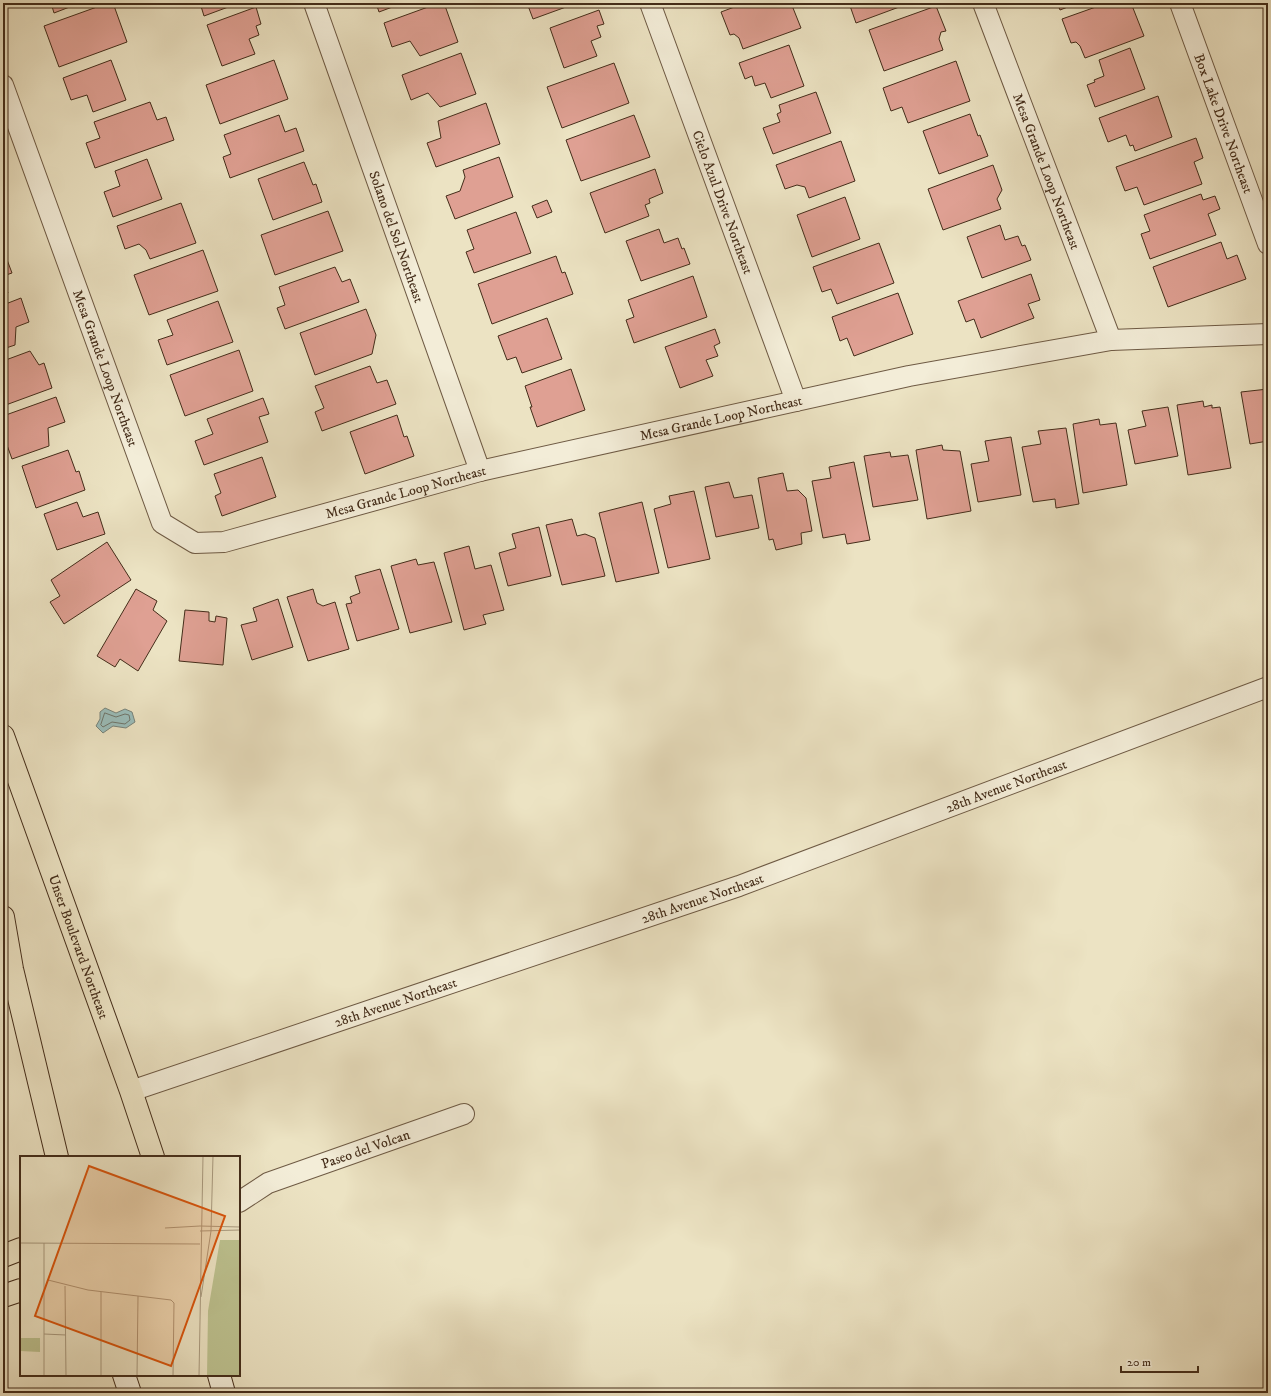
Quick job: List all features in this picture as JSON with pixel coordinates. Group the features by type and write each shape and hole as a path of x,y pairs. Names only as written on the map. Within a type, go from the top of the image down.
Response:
{"main road":[{"name":"Unser Boulevard Northeast","path":"3,736 131,1091 153,1156"},
{"path":"3,917 12,969 57,1156"},
{"path":"3,1256 20,1249"},
{"path":"3,1296 20,1290"},
{"path":"124,1376 130,1393"},
{"path":"219,1376 224,1393"}],"street":[{"name":"Solano del Sol Northeast","path":"314,3 480,471"},
{"name":"Cielo Azul Drive Northeast","path":"650,3 796,401"},
{"name":"Mesa Grande Loop Northeast","path":"984,3 1111,340"},
{"name":"Box Lake Drive Northeast","path":"1180,3 1268,244"},
{"name":"Mesa Grande Loop Northeast","path":"3,85 162,523 195,543 224,542 480,471 909,376 1111,340 1268,334"},
{"name":"28th Avenue Northeast","path":"131,1091 739,886 1268,687"},
{"name":"Paseo del Volcan","path":"240,1201 268,1184 464,1114"},
{"name":"Paseo del Volcan","path":"240,1184 268,1184"}],"water":[{"path":"105,708 116,713 125,709 132,712 135,722 126,728 113,726 103,733 96,726 100,719 100,712"}],"building":[{"path":"51,3 80,3 54,13"},
{"path":"108,3 113,3 127,42 59,67 44,26"},
{"path":"200,3 239,3 204,16"},
{"path":"376,3 403,3 379,12"},
{"path":"439,3 444,3 458,42 420,56 410,41 392,47 384,23"},
{"path":"527,3 577,3 533,19"},
{"path":"745,3 791,3 801,28 743,49 739,38 734,34 730,35 721,12"},
{"path":"849,3 910,3 856,23"},
{"path":"1057,3 1078,3 1060,10"},
{"path":"1107,3 1131,3 1144,36 1085,58 1080,46 1076,42 1071,43 1062,19"},
{"path":"936,6 946,31 941,32 939,39 943,50 884,71 869,30"},
{"path":"256,7 261,24 256,26 259,35 249,39 255,54 222,66 207,25"},
{"path":"599,10 604,24 597,26 601,37 591,41 597,56 564,68 550,28"},
{"path":"789,45 804,86 771,98 765,83 755,86 752,76 745,79 739,63"},
{"path":"1130,48 1145,89 1095,107 1087,85 1104,76 1099,60"},
{"path":"461,53 476,94 440,107 428,93 411,100 402,75"},
{"path":"111,60 126,100 93,112 87,95 71,100 63,78"},
{"path":"274,60 288,99 220,124 206,85"},
{"path":"956,61 970,101 908,123 902,107 891,111 883,88"},
{"path":"614,63 629,103 562,128 547,87"},
{"path":"816,92 831,133 773,154 763,128 780,122 777,114 781,112 779,105"},
{"path":"1158,96 1172,137 1135,151 1133,145 1130,146 1126,135 1108,142 1099,118"},
{"path":"150,102 157,120 166,117 174,140 95,168 86,143 100,138 94,122"},
{"path":"486,103 500,144 436,167 427,143 441,138 438,121"},
{"path":"970,114 978,136 980,135 988,156 939,174 923,131"},
{"path":"279,115 285,132 296,128 304,151 230,178 223,157 231,154 224,135"},
{"path":"634,115 650,157 581,181 566,140"},
{"path":"1196,138 1203,158 1194,162 1202,184 1144,205 1137,187 1125,191 1116,167"},
{"path":"841,141 855,181 809,198 805,187 797,185 785,189 776,165"},
{"path":"499,157 513,197 455,219 446,196 460,191 465,177 463,170"},
{"path":"147,159 162,199 113,217 104,192 120,186 115,171"},
{"path":"304,162 313,185 316,184 322,202 273,220 258,179"},
{"path":"993,165 1002,190 997,199 1001,209 943,230 928,189"},
{"path":"655,169 663,193 649,199 650,203 645,205 649,216 605,233 590,193"},
{"path":"1201,194 1203,200 1215,196 1220,209 1208,214 1216,235 1150,259 1141,234 1150,231 1144,215"},
{"path":"845,197 860,239 812,257 797,215"},
{"path":"547,200 552,212 537,218 532,206"},
{"path":"181,203 196,243 150,259 146,250 139,244 125,249 117,226"},
{"path":"328,211 343,251 275,275 261,235"},
{"path":"516,212 531,253 474,273 466,252 474,249 467,230"},
{"path":"1000,225 1005,240 1018,236 1022,246 1025,245 1031,260 982,278 967,237"},
{"path":"659,229 664,243 678,238 682,249 684,248 690,264 641,281 626,241"},
{"path":"1221,242 1227,259 1237,255 1246,279 1168,307 1153,267"},
{"path":"879,243 894,283 837,304 831,289 822,292 813,267"},
{"path":"3,249 12,273 3,276"},
{"path":"203,250 218,291 149,315 134,275"},
{"path":"556,256 562,273 565,272 573,294 492,324 478,284"},
{"path":"335,267 342,282 350,279 359,302 285,329 277,308 285,305 279,287"},
{"path":"1031,274 1040,300 1028,304 1034,318 981,338 974,319 966,322 958,301"},
{"path":"693,276 707,317 634,343 626,320 634,317 628,300"},
{"path":"3,279 8,293 3,295"},
{"path":"898,293 913,334 854,356 847,338 840,341 832,317"},
{"path":"21,298 29,322 16,327 15,345 3,349 3,305"},
{"path":"218,301 233,342 167,365 158,340 173,335 167,320"},
{"path":"366,309 376,335 372,354 315,375 300,333"},
{"path":"547,318 562,359 522,373 516,357 507,360 498,336"},
{"path":"715,329 720,343 714,346 718,356 706,360 713,376 680,388 665,347"},
{"path":"239,350 253,391 185,416 170,375"},
{"path":"30,351 39,365 44,363 52,388 3,406 3,361"},
{"path":"370,366 377,383 387,380 396,404 322,431 315,412 324,408 315,386"},
{"path":"571,369 585,410 537,427 525,386"},
{"path":"1268,389 1268,441 1250,444 1241,392"},
{"path":"56,397 65,422 48,428 49,446 12,459 3,434 3,416"},
{"path":"263,398 269,414 259,417 268,442 204,465 195,441 213,434 207,419"},
{"path":"1203,401 1204,407 1212,405 1212,408 1220,407 1231,468 1188,475 1177,405"},
{"path":"1168,407 1178,456 1135,464 1128,430 1146,426 1142,411"},
{"path":"397,415 404,437 407,436 414,456 365,474 350,432"},
{"path":"1099,419 1100,425 1116,423 1127,485 1083,493 1073,424"},
{"path":"1066,428 1079,504 1056,508 1055,499 1033,502 1022,447 1041,444 1038,431"},
{"path":"1011,437 1021,495 978,502 971,464 989,461 985,441"},
{"path":"942,445 943,450 960,451 971,511 927,519 916,450"},
{"path":"68,450 76,472 79,471 85,490 36,508 22,466"},
{"path":"890,452 891,457 908,455 918,500 873,507 864,456"},
{"path":"262,457 276,497 222,516 215,496 221,493 214,474"},
{"path":"854,462 870,540 847,544 845,534 823,538 812,481 831,478 829,467"},
{"path":"783,473 787,491 798,490 806,498 812,531 801,533 802,544 776,550 773,539 769,540 758,478"},
{"path":"729,482 734,498 752,495 759,528 716,537 705,487"},
{"path":"694,491 710,559 668,568 654,509 671,504 669,496"},
{"path":"77,502 83,517 98,512 105,534 57,550 44,514"},
{"path":"642,502 659,573 616,582 599,513"},
{"path":"572,519 577,536 585,534 595,538 605,576 562,585 546,525"},
{"path":"539,527 551,576 508,586 499,553 516,548 512,534"},
{"path":"107,542 131,580 64,624 50,602 60,596 51,580"},
{"path":"469,546 475,569 491,565 504,610 483,615 486,624 464,630 444,553"},
{"path":"416,559 418,565 434,562 452,622 410,633 391,566"},
{"path":"380,569 399,629 357,641 346,604 352,603 350,597 360,593 355,576"},
{"path":"136,589 157,601 153,610 167,621 138,671 120,659 115,667 97,656"},
{"path":"313,589 317,603 323,606 335,602 349,649 308,661 287,597"},
{"path":"278,599 293,647 252,660 241,625 257,621 253,608"},
{"path":"185,610 209,612 209,621 215,622 216,616 227,618 223,665 179,661"}]}
